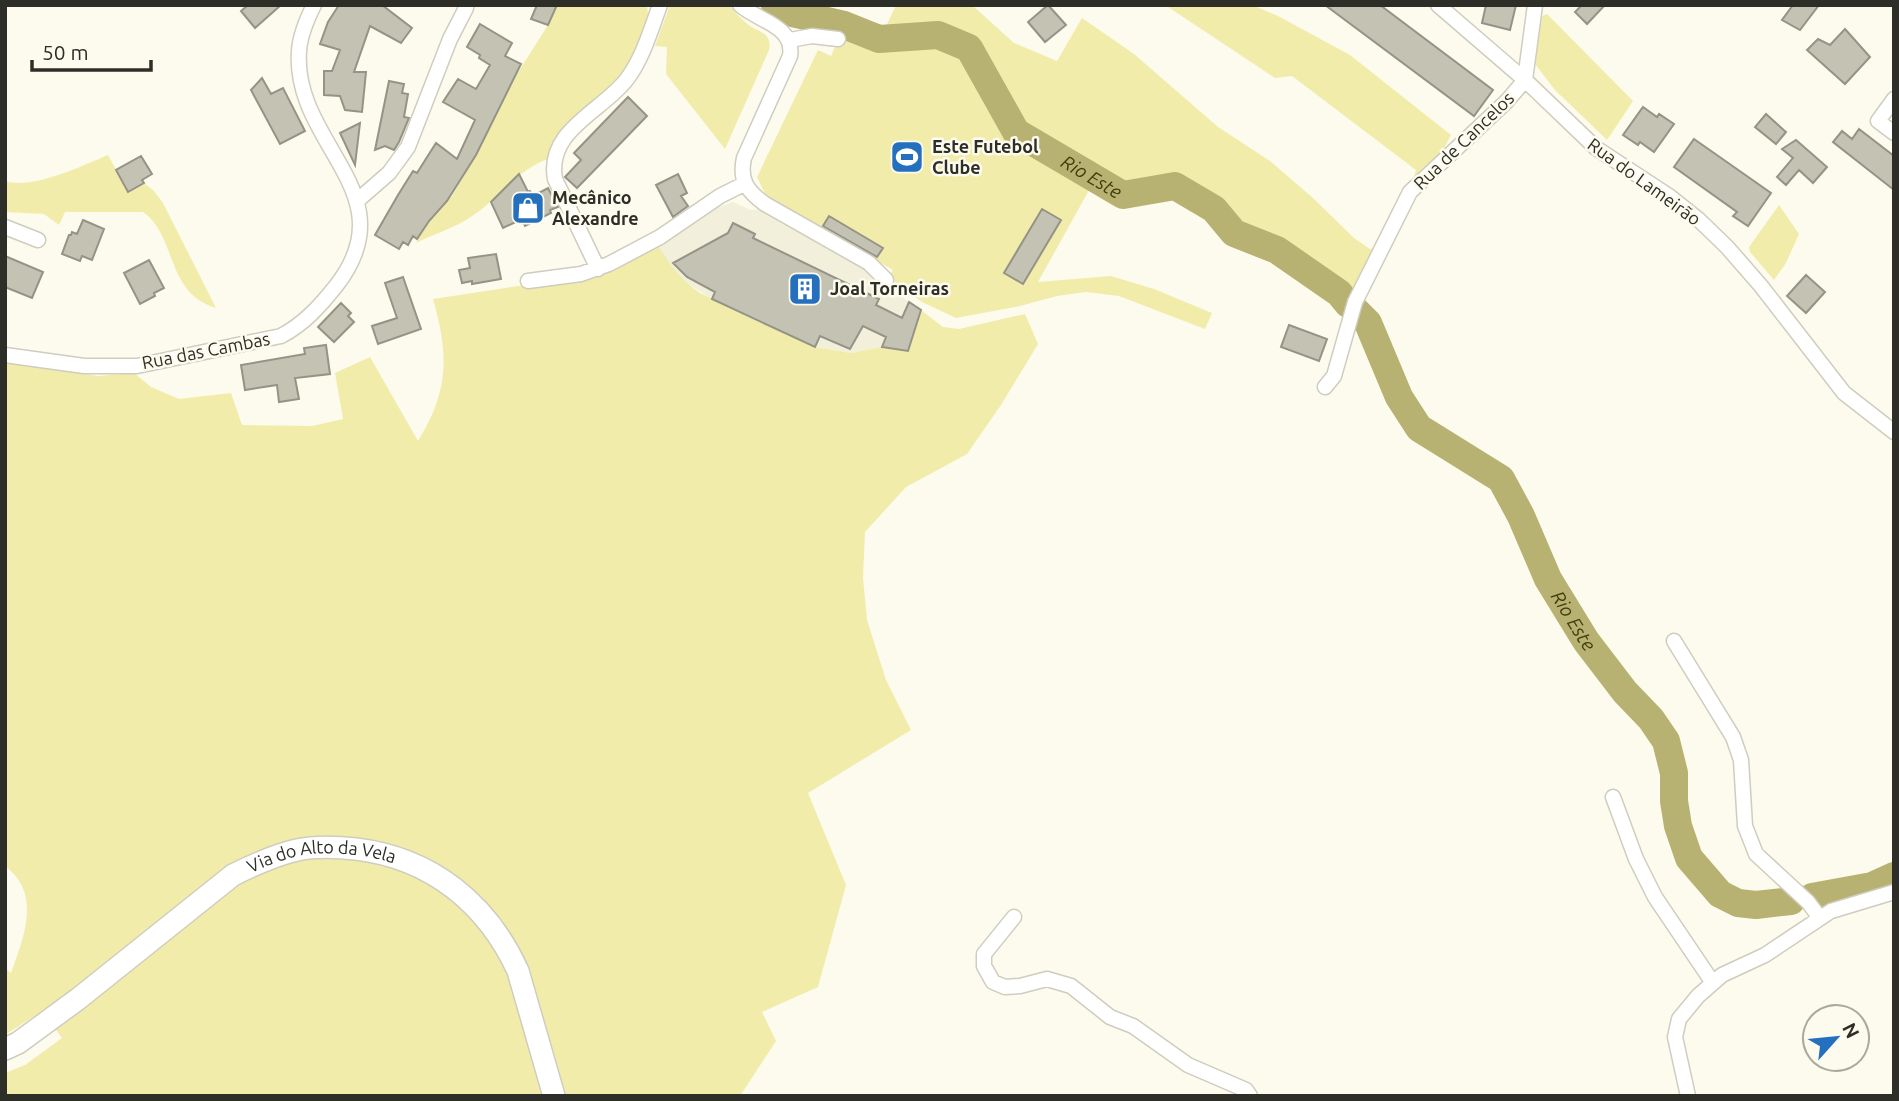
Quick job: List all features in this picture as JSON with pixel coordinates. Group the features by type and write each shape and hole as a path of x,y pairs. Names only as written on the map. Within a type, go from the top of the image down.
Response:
{"main road":[{"name":"Via do Alto da Vela","path":"5,1049 18,1043 69,1006 233,876 250,866 298,850 338,847 372,851 402,859 438,876 456,888 487,919 518,971 554,1096"}],"street":[{"name":"Rua das Cambas","path":"5,355 84,366 137,366 281,336 296,328 317,308 343,277 353,260 359,245 360,229 358,200 330,151 303,87 299,51 314,5"},
{"path":"598,269 555,179 555,155 590,111 626,81 635,67 660,5"},
{"path":"740,5 749,13 776,27 790,40 790,56 744,158 741,171 744,184 765,204 869,264 886,280"},
{"name":"Rua do Lameirão","path":"1438,5 1525,80 1596,148 1669,196 1709,229 1776,304 1844,393 1894,432"},
{"name":"Rua de Cancelos","path":"1325,387 1334,376 1355,302 1410,192 1507,101 1525,80 1535,5"},
{"path":"358,200 389,173 408,147 450,39 466,8"},
{"path":"790,40 812,36 838,39"},
{"path":"1894,99 1878,121 1894,134"},
{"path":"528,281 598,269 660,237 720,196 744,184"},
{"path":"5,227 38,240"},
{"path":"1674,641 1732,737 1741,760 1745,826 1756,854 1808,902 1820,918"},
{"path":"1613,797 1636,859 1655,897 1713,983"},
{"path":"1688,1096 1675,1037 1679,1019 1698,996 1721,975 1765,955 1831,911 1894,891"},
{"path":"1014,917 984,954 984,966 993,982 1012,986 1047,979 1070,986 1110,1017 1133,1026 1188,1065 1246,1090 1250,1096"}],"shaded area":[{"path":"557,5 647,6 648,15 634,61 621,77 558,136 548,159 525,171 466,220 416,243 429,221 452,196 491,126 508,88 548,25"},
{"path":"670,5 729,5 744,21 765,34 769,40 769,50 725,149 666,74 667,47 655,46"},
{"path":"896,5 972,5 1014,43 1057,61 1082,18 1134,54 1218,127 1270,161 1354,238 1370,249 1377,248 1354,298 1287,249 1238,228 1220,207 1178,182 1124,188 1020,129 974,47 939,30 882,35"},
{"path":"1165,5 1252,5 1278,16 1350,55 1451,135 1442,152 1412,183 1416,170 1292,76 1275,78"},
{"path":"1547,14 1633,101 1607,140 1555,90 1535,64 1540,22 1542,16"},
{"name":"Este Futebol Clube","path":"842,31 878,44 938,42 966,56 1014,138 1093,183 1038,282 1111,276 1154,289 1212,313 1205,329 1119,296 1086,292 956,318 922,302 888,277 893,270 766,196 757,177 818,50 831,56"},
{"path":"108,155 128,192 144,183 163,203 216,308 200,301 188,290 179,277 162,235 154,222 143,212 65,212 59,225 44,214 5,212 5,181 16,183 43,180"},
{"path":"733,202 751,210 761,209 858,264 909,302 908,351 882,347 851,353 815,347 712,299 685,282 669,265 658,245 708,211"},
{"path":"1779,205 1799,234 1786,263 1774,280 1750,252 1749,247"},
{"path":"658,245 676,272 700,293 815,347 851,353 882,347 908,351 921,310 943,327 959,329 1025,314 1038,344 967,454 906,487 865,532 863,578 867,620 886,680 911,730 808,793 846,885 818,987 762,1012 776,1041 740,1096 5,1096 5,1073 25,1065 62,1038 42,1011 5,1035 5,968 11,973 21,945 27,902 16,877 5,866 5,362 98,376 134,373 151,387 179,399 231,393 242,425 312,426 343,419 335,373 370,357 418,441 436,406 443,372 442,338 433,299 525,285 581,281 603,275"}],"building":[{"path":"248,5 281,5 255,28 241,11"},
{"path":"339,5 382,5 412,28 401,43 370,26 354,72 366,72 362,112 345,110 340,96 324,95 324,71 332,71 340,50 320,44 328,22"},
{"path":"537,5 557,5 548,25 531,19"},
{"path":"1048,5 1066,25 1045,42 1028,22"},
{"path":"1325,5 1380,5 1493,90 1474,116"},
{"path":"1486,5 1516,5 1510,30 1482,23"},
{"path":"1582,5 1605,5 1587,24 1575,12"},
{"path":"1793,5 1819,5 1800,30 1782,20"},
{"path":"480,24 512,43 505,56 521,64 476,155 447,201 417,239 413,236 408,245 403,242 399,249 375,235 398,195 413,171 417,173 436,143 457,159 475,120 443,102 458,79 476,89 490,65 467,47"},
{"path":"1845,29 1870,57 1845,84 1807,50 1818,39 1830,45"},
{"path":"262,78 271,94 283,88 305,131 280,144 251,90"},
{"path":"389,81 404,84 402,93 408,94 404,117 409,118 394,150 385,146 375,150"},
{"path":"628,97 647,116 577,188 565,177 581,160 574,153"},
{"path":"1643,107 1674,124 1654,152 1623,135"},
{"path":"1766,114 1786,132 1776,144 1755,127"},
{"path":"360,123 355,165 340,133"},
{"path":"1859,129 1894,156 1894,190 1833,142 1842,131 1852,139"},
{"path":"1694,139 1771,193 1748,226 1733,216 1737,212 1674,167"},
{"path":"1796,140 1827,167 1813,183 1799,170 1786,185 1777,177 1793,158 1782,149"},
{"path":"141,156 152,174 142,180 144,183 128,192 116,170"},
{"path":"519,174 533,196 548,188 558,207 525,226 522,219 503,228 491,202"},
{"path":"678,174 687,193 681,196 688,206 673,217 656,185"},
{"path":"1042,209 1061,220 1023,284 1004,273"},
{"path":"829,216 883,248 877,257 823,226"},
{"path":"83,220 104,229 92,260 82,256 80,261 62,254 69,235 72,232 77,234"},
{"path":"733,223 755,234 753,238 879,299 876,305 902,318 909,302 921,310 908,351 882,347 886,337 863,326 850,349 820,336 815,347 712,299 715,292 687,277 673,263 728,233"},
{"path":"496,254 501,279 462,283 459,270 470,268 468,258"},
{"path":"5,256 43,272 32,298 5,287"},
{"path":"149,260 164,288 140,304 124,273"},
{"path":"1806,275 1825,292 1806,313 1787,296"},
{"path":"403,277 421,329 378,344 372,326 397,318 385,283"},
{"path":"341,303 351,313 348,316 354,322 334,342 318,327"},
{"path":"1289,325 1327,339 1319,361 1281,347"},
{"path":"326,345 330,374 295,378 299,399 279,402 277,385 245,390 241,365 305,354 304,348"}],"waterway":[{"name":"Rio Este","path":"775,5 784,11 844,25 879,39 938,35 969,48 1016,132 1123,195 1175,186 1214,209 1234,233 1277,250 1339,293 1348,304"},
{"name":"Rio Este","path":"1356,311 1368,323 1399,397 1419,428 1501,479 1521,516 1548,579 1586,641 1666,741 1674,773 1674,801 1678,826 1689,858 1720,894 1738,903 1756,905 1791,901"},
{"name":"Rio Este","path":"1812,897 1872,886 1894,876"}],"place":[{"name":"Este Futebol Clube","path":"907,157"},
{"name":"Mecânico Alexandre","path":"528,208"},
{"name":"Joal Torneiras","path":"805,289"}]}
